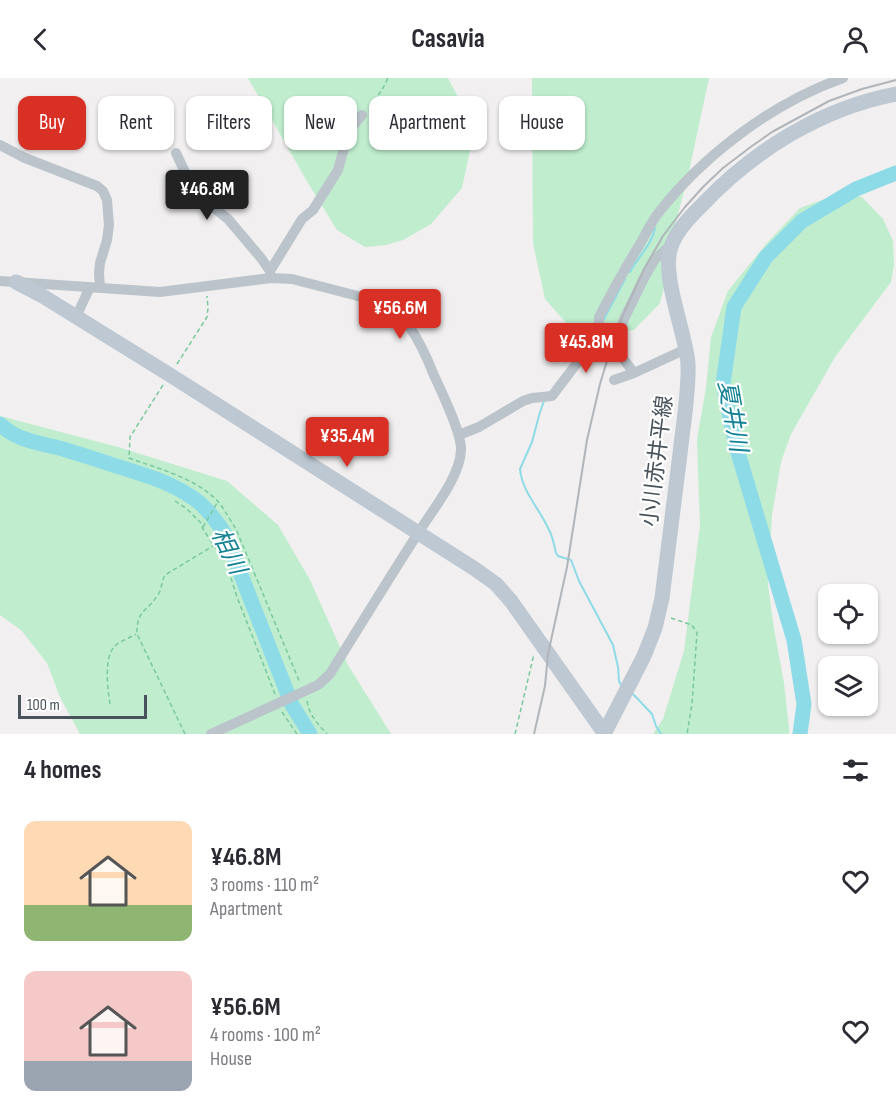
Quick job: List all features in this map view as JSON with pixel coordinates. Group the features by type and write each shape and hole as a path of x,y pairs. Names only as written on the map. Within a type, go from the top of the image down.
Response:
{"main road":[{"path":"671,245 690,218 714,192 738,170 770,147 798,130 836,112 876,98 896,94"},
{"name":"小川赤井平線","path":"604,734 644,656 655,628 662,598 688,388 686,349 671,284 669,262 671,245"},
{"path":"16,282 170,375 496,584 511,601 604,734"}],"street":[{"path":"459,435 479,427 523,401 552,396 599,334 599,316 655,218 672,196 699,168 759,120 805,94 843,78"},
{"path":"271,274 302,219 313,210 338,170 347,136 363,115"},
{"path":"0,145 25,158 97,186 103,191 107,200 108,240 95,287 76,317"},
{"path":"176,153 192,188 228,219 261,258 271,274"},
{"path":"634,373 615,345 624,319 643,280 655,259 671,245"},
{"path":"0,281 160,292 271,274 386,303 394,308 408,325 425,353 459,435 462,450 450,485 330,674 318,685 211,734"},
{"path":"614,380 686,349"}],"path":[{"path":"363,115 388,78"},
{"path":"129,458 184,478 198,486 217,503 236,530 308,709 327,734"},
{"path":"175,501 201,523 213,546 226,562 278,703 297,734"},
{"path":"204,527 217,503"},
{"path":"185,734 137,634 136,624 139,616 159,592 165,575 213,546"},
{"path":"659,614 692,625 697,633 692,704 687,734"},
{"path":"110,704 107,677 109,657 115,646 137,634"},
{"path":"515,734 537,639"}],"green space":[{"path":"248,78 448,78 457,96 369,96 369,150 470,150 462,188 431,224 403,240 386,245 365,247 337,230 289,150 357,150 357,96 284,96 284,141 272,120 272,96 258,96"},
{"path":"532,78 709,78 660,303 634,330 594,335 568,325 545,299 533,243 532,150 585,150 585,96 532,96"},
{"path":"839,194 862,197 883,219 893,241 894,265 891,282 835,357 791,434 781,462 772,515 768,585 784,683 789,734 653,734 663,719 684,651 700,526 697,439 706,388 711,337 728,291 766,244 800,208"},
{"path":"0,416 118,447 227,481 278,525 310,580 348,665 391,734 80,734 60,697 47,663 21,630 0,615"}],"waterway":[{"name":"夏井川","path":"800,734 804,704 794,640 736,446 723,384 734,307 766,257 802,221 856,189 896,173"},
{"path":"630,272 648,245 655,228"},
{"path":"604,319 625,279"},
{"path":"544,401 532,442 520,469 521,477 545,522 556,553 558,556 571,560 579,581 613,645 621,685"},
{"name":"相川","path":"0,424 13,434 28,440 143,474 181,491 205,508 225,534 292,705 310,734"},
{"path":"631,692 652,714 661,734"}],"railway":[{"path":"534,734 567,567 587,440 600,384 616,331 644,269 663,236 685,207 723,168 752,146 772,132 829,101 896,80"}]}
